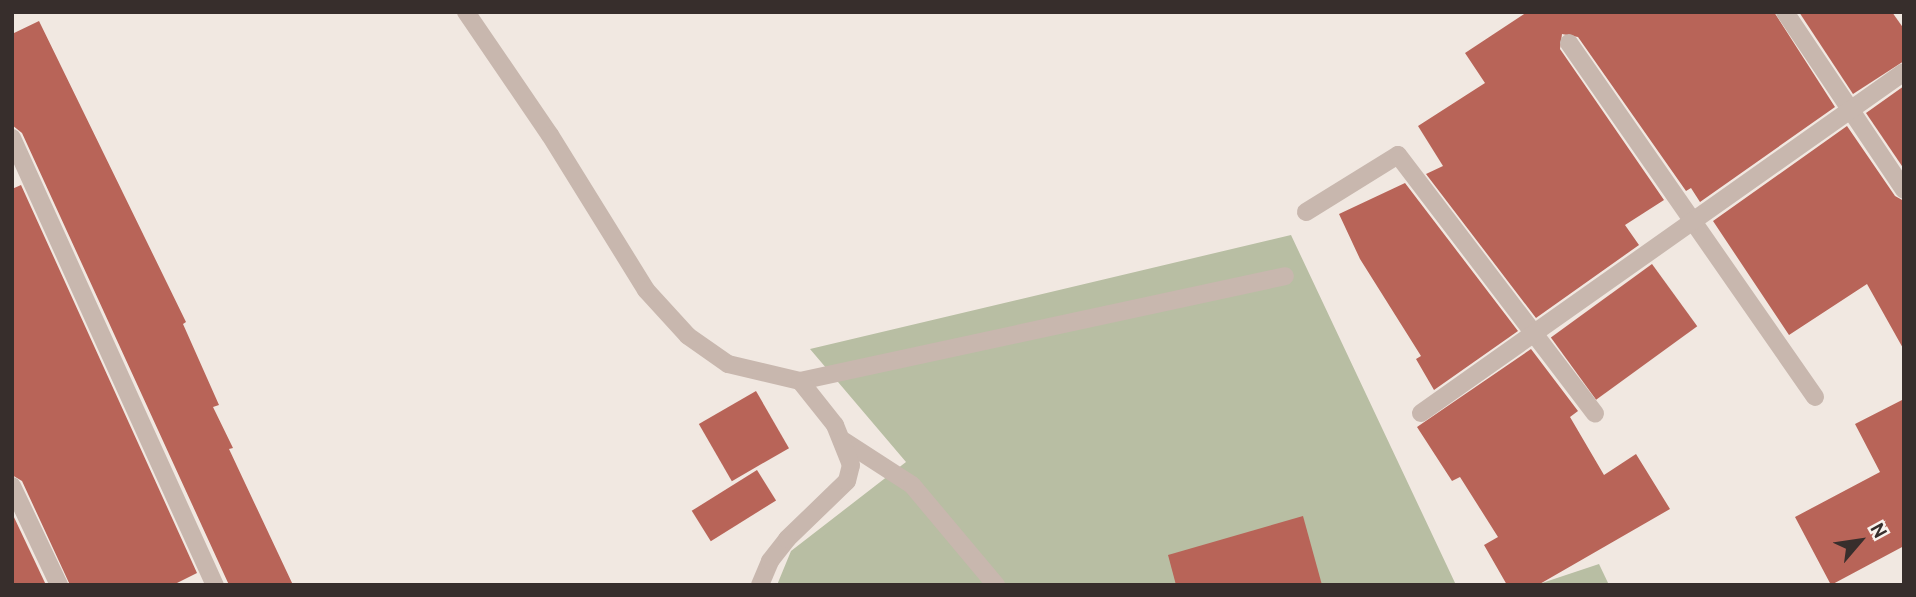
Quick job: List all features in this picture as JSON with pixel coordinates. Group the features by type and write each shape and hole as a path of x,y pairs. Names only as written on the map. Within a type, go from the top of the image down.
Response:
{"street":[{"path":"467,12 646,290 688,336 728,364 800,381 1285,276"},
{"path":"1785,12 1904,190"},
{"path":"1569,43 1815,397"},
{"path":"1421,413 1904,72"},
{"path":"12,138 209,582"},
{"path":"1306,212 1398,155 1595,414"},
{"path":"760,585 770,561 787,539 847,481 851,465 844,441 800,381"},
{"path":"844,441 912,485 996,585"},
{"path":"12,486 59,585"}],"green space":[{"path":"1291,235 1456,585 777,585 791,551 906,462 810,349"},
{"path":"1599,564 1609,585 1536,585"}],"building":[{"path":"1527,12 1774,12 1835,107 1700,202 1691,188 1686,191 1578,37 1562,34 1560,49 1664,200 1625,225 1639,245 1536,318 1426,174 1443,166 1418,126 1485,83 1465,53"},
{"path":"1799,12 1892,12 1904,29 1904,61 1853,94"},
{"path":"39,21 186,322 183,324 219,405 213,407 233,448 229,449 293,585 229,585 22,133 12,125 12,34"},
{"path":"1904,86 1904,169 1866,113"},
{"path":"1847,126 1895,196 1904,201 1904,350 1867,284 1789,335 1713,221"},
{"path":"1405,183 1518,331 1434,390 1416,359 1421,356 1360,259 1339,214"},
{"path":"21,185 197,573 173,585 70,585 22,481 12,475 12,189"},
{"path":"1652,264 1697,326 1596,400 1551,337"},
{"path":"1531,349 1578,411 1570,417 1604,475 1636,454 1670,509 1538,585 1507,585 1484,545 1498,537 1460,477 1452,481 1417,427"},
{"path":"756,391 789,448 732,481 699,424"},
{"path":"1904,399 1904,546 1831,585 1795,517 1880,472 1855,424"},
{"path":"757,470 776,501 711,541 692,511"},
{"path":"12,513 46,585 12,585"},
{"path":"1303,516 1322,585 1176,585 1168,555"}]}
